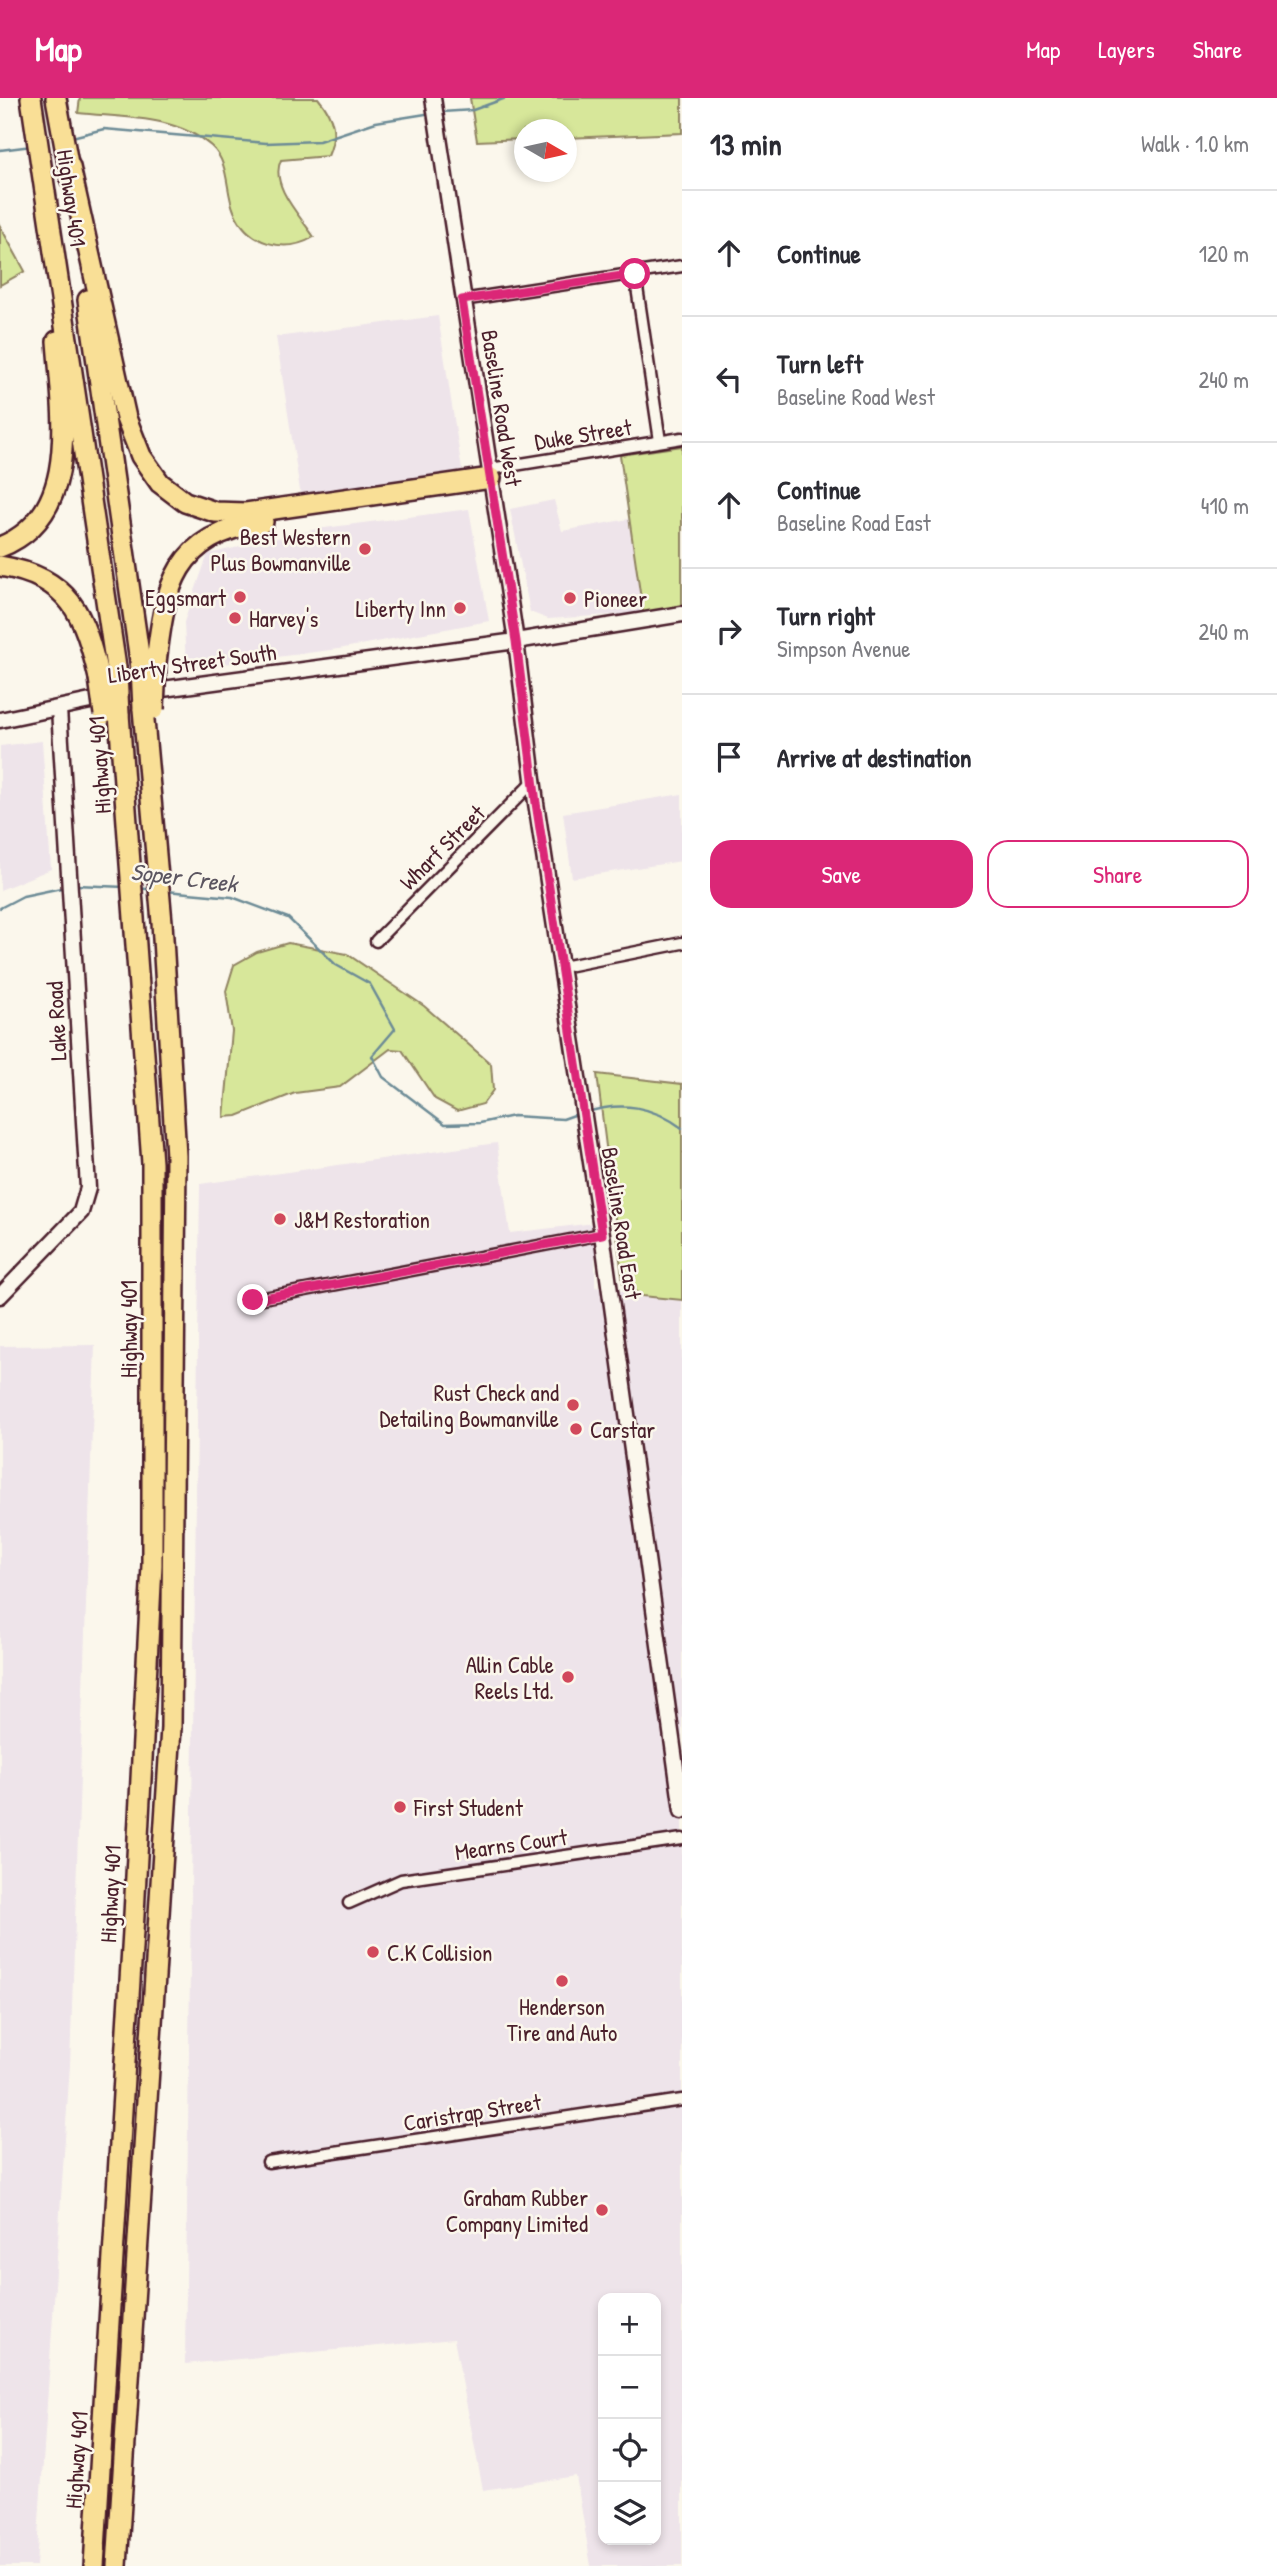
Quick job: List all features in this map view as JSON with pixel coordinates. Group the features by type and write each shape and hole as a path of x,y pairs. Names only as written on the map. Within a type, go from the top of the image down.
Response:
{"highway":[{"name":"Highway 401","path":"31,98 45,176 130,853 152,1163 152,1565 94,2566"},
{"name":"Highway 401","path":"56,98 70,167 148,665 149,709 162,842 158,876 176,1156 171,1728 117,2566"},
{"path":"70,167 126,418 149,472 172,494 200,508 246,513 491,479"},
{"path":"0,547 17,541 40,521 53,498 60,470 61,397 45,176"},
{"path":"148,665 174,576 192,552 216,534 245,525 491,479"},
{"path":"0,566 42,576 61,592 78,612 108,676"}],"street":[{"name":"Baseline Road West","path":"433,98 516,641"},
{"path":"462,300 682,267"},
{"path":"635,274 660,441"},
{"name":"Duke Street","path":"491,479 682,438"},
{"name":"Liberty Street South","path":"0,720 119,695 516,641 682,614"},
{"name":"Baseline Road East","path":"516,641 682,1811"},
{"name":"Lake Road","path":"0,1296 81,1212 88,1188 59,709"},
{"name":"Wharf Street","path":"376,941 534,781"},
{"path":"562,967 682,943"},
{"path":"253,1300 602,1234"},
{"name":"Mearns Court","path":"349,1903 401,1880 682,1839"},
{"name":"Caristrap Street","path":"268,2162 682,2100"}],"shaded area":[{"path":"438,316 462,470 301,497 276,337"},
{"path":"554,500 562,531 629,519 643,613 548,619 530,612 510,509"},
{"path":"469,509 489,621 338,649 186,669 184,622 208,554 317,529"},
{"path":"42,741 51,869 0,890 0,746"},
{"path":"682,794 682,861 572,878 563,813"},
{"path":"497,1143 510,1233 595,1223 595,1287 682,1300 682,2566 591,2566 576,2476 483,2490 454,2339 185,2364 200,1184"},
{"path":"95,1345 70,2065 36,2566 0,2566 0,1346"}],"green space":[{"path":"80,98 318,98 328,112 333,126 333,140 328,156 281,160 278,170 279,180 288,200 314,237 291,245 268,243 258,239 240,223 231,203 221,160 211,146 182,128 165,123 78,113"},
{"path":"470,98 682,98 682,133 577,138 577,119 514,119 514,139 477,141"},
{"path":"0,226 25,271 0,285"},
{"path":"682,446 682,607 643,613 620,455"},
{"path":"288,943 347,954 424,1006 491,1064 493,1090 483,1104 457,1111 435,1099 402,1050 390,1049 340,1087 295,1093 237,1116 224,1117 232,1031 226,991 234,965 257,952"},
{"path":"597,1074 682,1084 682,1300 642,1296 623,1283"}],"waterway":[{"path":"442,112 473,110 506,98"},
{"path":"72,137 104,129 266,143 319,141 376,122 432,113"},
{"path":"0,150 32,146"},
{"name":"Soper Creek","path":"76,885 125,887"},
{"name":"Soper Creek","path":"0,908 23,896 66,887"},
{"name":"Soper Creek","path":"139,888 153,890"},
{"name":"Soper Creek","path":"166,891 232,897 288,918 336,965 370,984 395,1029 372,1056 383,1077 445,1124 480,1123 513,1116 563,1119 577,1114"},
{"name":"Soper Creek","path":"587,1112 625,1106 648,1110 682,1128"}],"place":[{"name":"Best Western Plus Bowmanville","path":"365,549"},
{"name":"Eggsmart","path":"240,597"},
{"name":"Pioneer","path":"570,598"},
{"name":"Liberty Inn","path":"460,608"},
{"name":"Harvey's","path":"235,618"},
{"name":"J&M Restoration","path":"280,1219"},
{"name":"Rust Check and Detailing Bowmanville","path":"573,1405"},
{"name":"Carstar","path":"576,1429"},
{"name":"Allin Cable Reels Ltd.","path":"568,1677"},
{"name":"First Student","path":"400,1807"},
{"name":"C.K Collision","path":"373,1952"},
{"name":"Henderson Tire and Auto","path":"562,1981"},
{"name":"Graham Rubber Company Limited","path":"602,2210"}],"route":[{"path":"253,1300 602,1234 536,803 516,641 462,300 635,274"}]}
